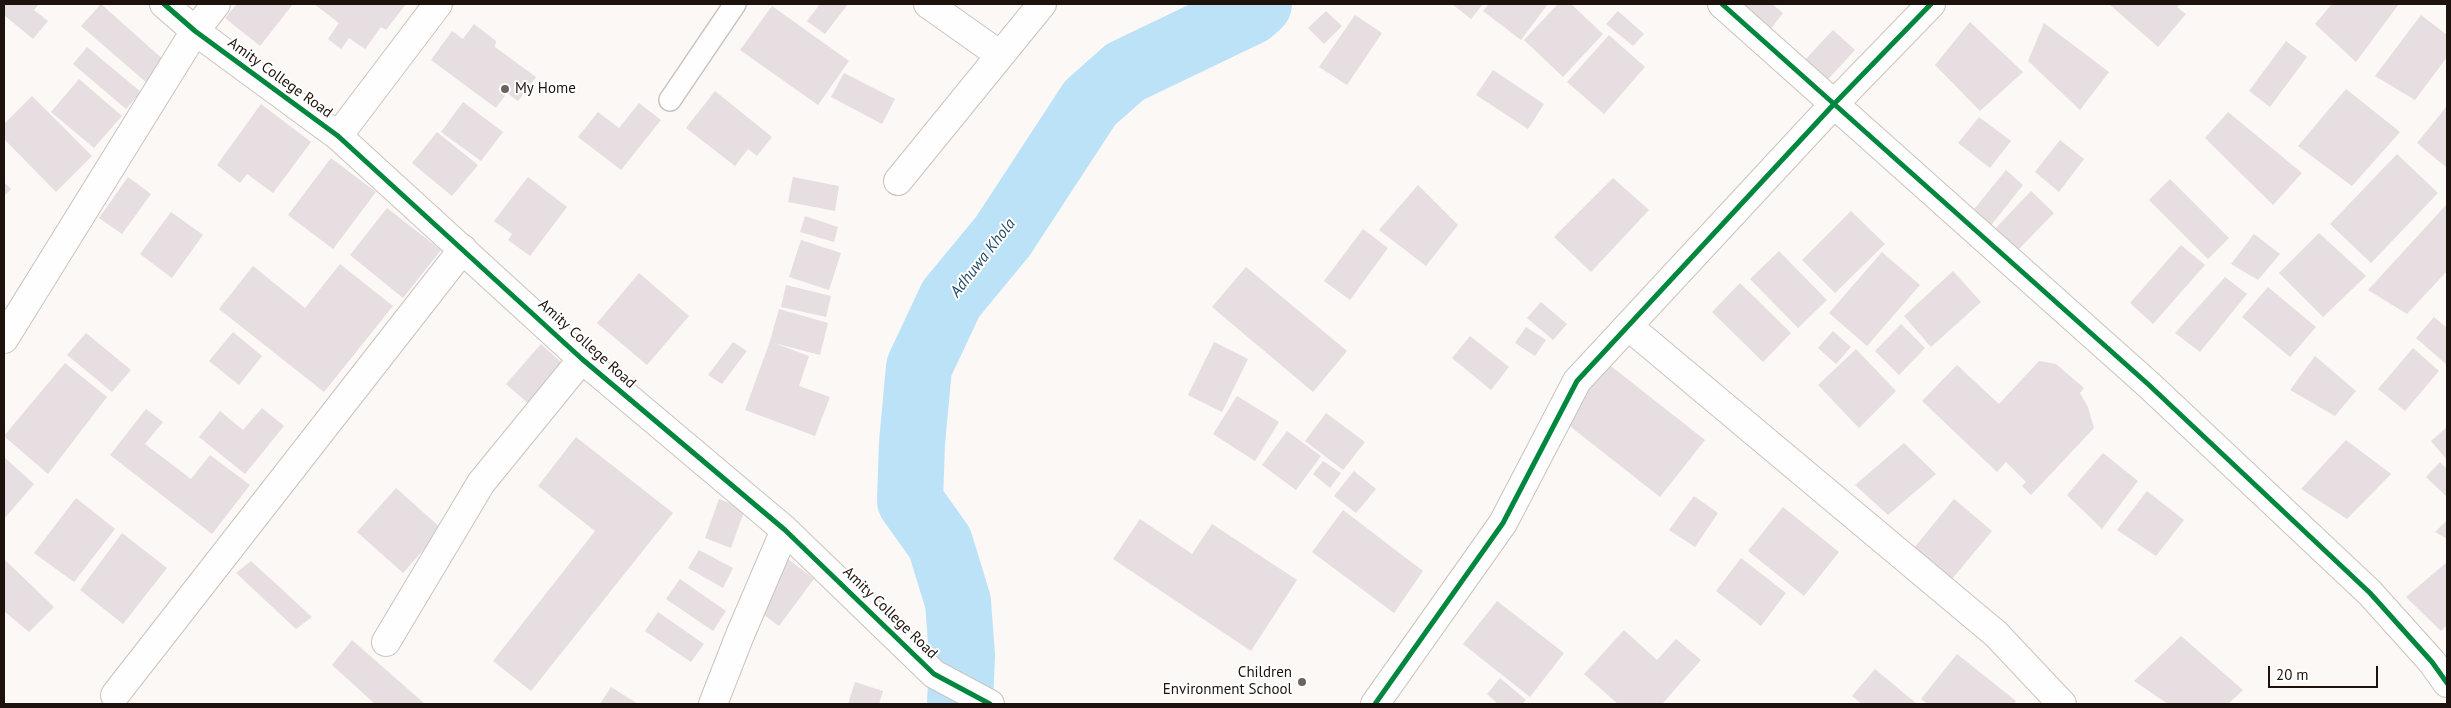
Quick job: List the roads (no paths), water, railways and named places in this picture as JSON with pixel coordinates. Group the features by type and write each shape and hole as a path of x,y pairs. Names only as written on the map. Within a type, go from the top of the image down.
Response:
{"street":[{"name":"Amity College Road","path":"164,4 195,31 338,136 464,249 582,359 785,530 934,674 989,703"},
{"path":"4,339 195,31 216,4"},
{"path":"338,136 438,4"},
{"path":"928,4 1000,55"},
{"path":"898,181 1042,4"},
{"path":"1722,4 2149,385 2370,593 2442,664"},
{"path":"1375,704 1503,523 1577,381 1834,104 1931,4"},
{"path":"115,695 464,249"},
{"path":"1628,326 1996,634 2062,704"},
{"path":"386,642 481,483 582,359"},
{"path":"713,704 785,530"}],"lane":[{"path":"670,100 735,4"}],"waterway":[{"name":"Adhuwa Khola","path":"960,704 962,656 958,602 940,543 910,501 912,443 919,367 951,299 1003,236 1090,103 1125,72 1250,12 1259,4"}],"place":[{"name":"My Home","path":"505,89"},
{"name":"Children Environment School","path":"1302,682"}]}
